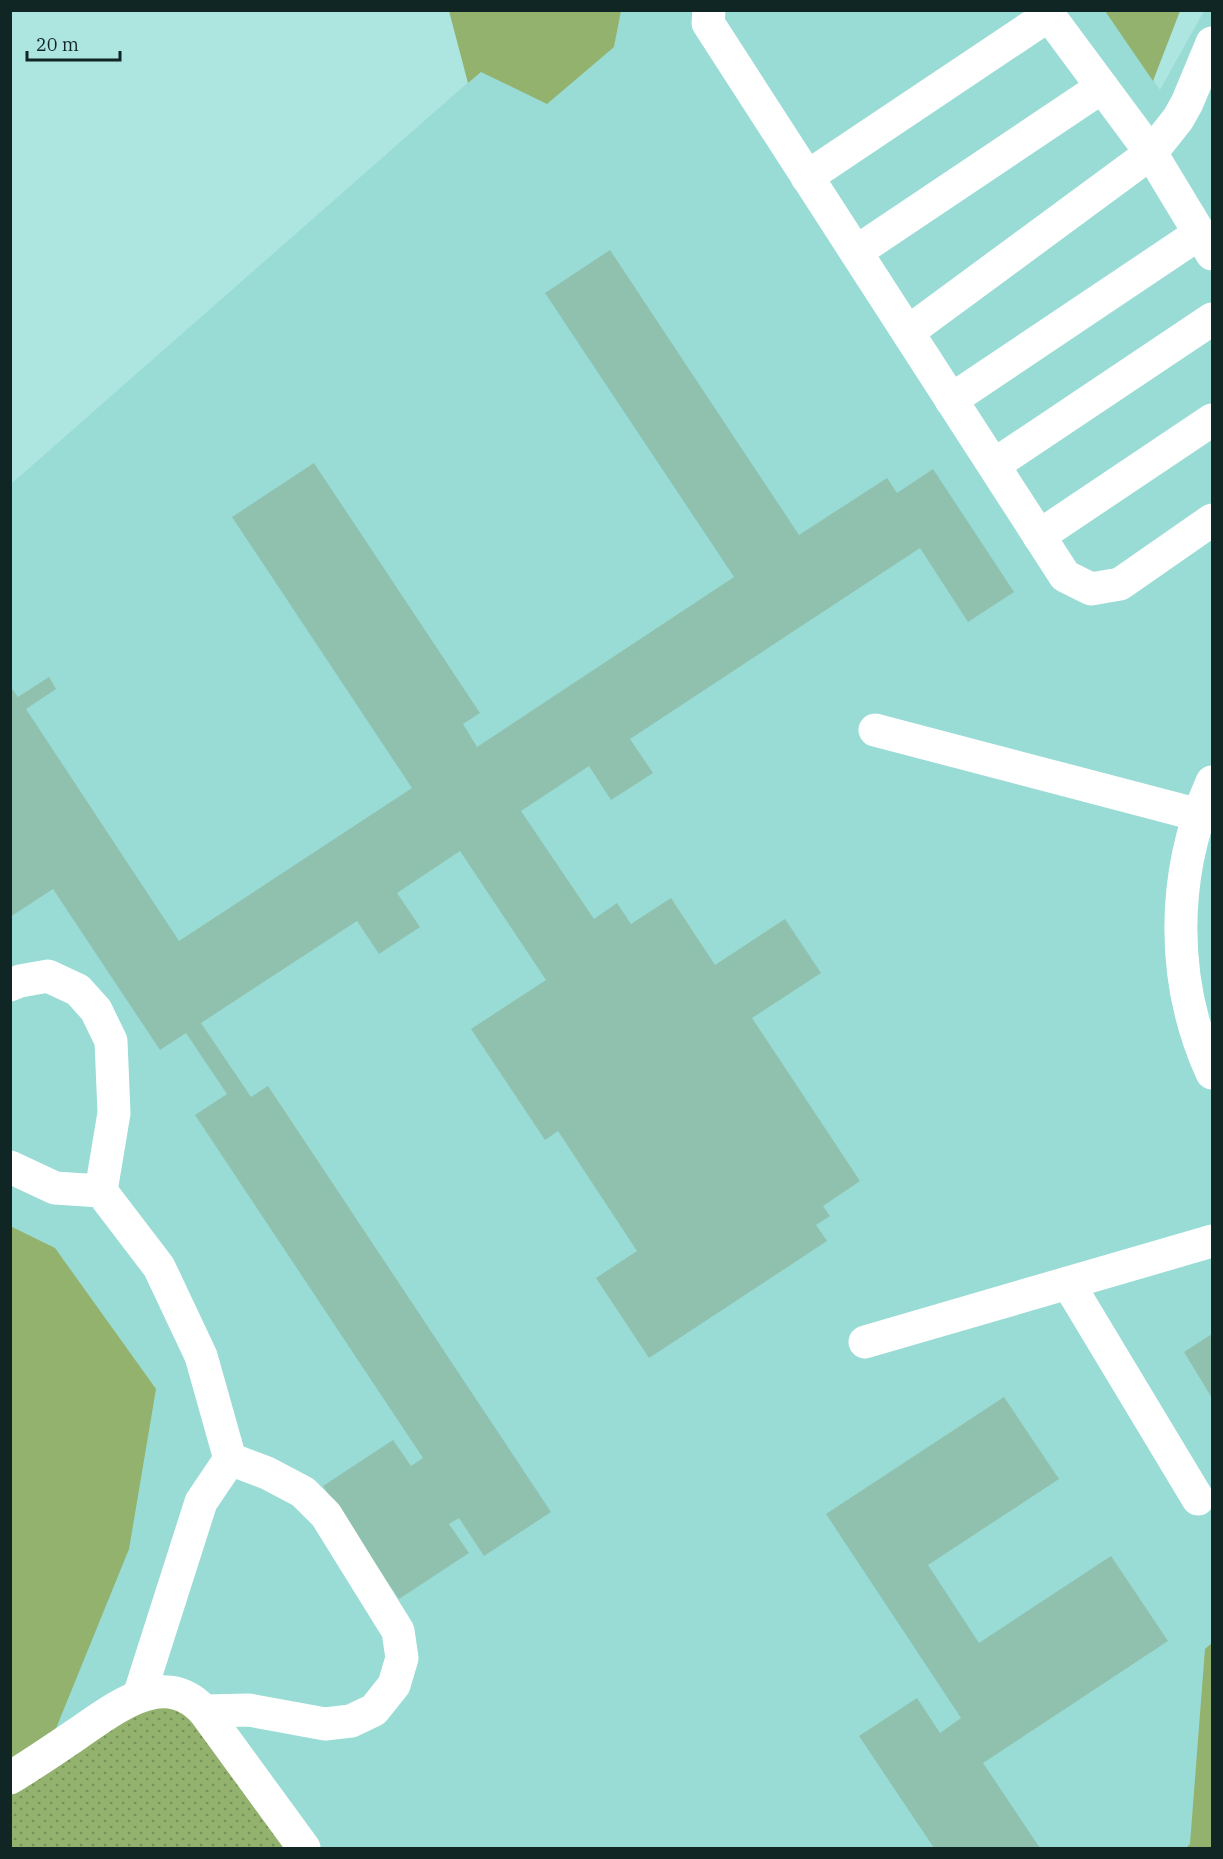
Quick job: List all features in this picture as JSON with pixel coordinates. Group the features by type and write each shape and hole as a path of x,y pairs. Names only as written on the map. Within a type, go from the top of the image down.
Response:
{"street":[{"path":"709,10 708,23 1065,576 1091,589 1120,584 1212,520"},
{"path":"807,177 1047,13 1151,153 1206,244 951,400"},
{"path":"908,332 1151,153 1178,119 1187,103 1212,43"},
{"path":"856,252 1102,87"},
{"path":"994,465 1212,319"},
{"path":"1039,536 1212,420"},
{"path":"875,730 1199,815"},
{"path":"1212,782 1199,815 1185,866 1181,919 1181,949 1190,1007 1212,1073"},
{"path":"10,986 20,981 48,976 78,990 96,1010 111,1041 114,1113 101,1191 159,1268 201,1356 230,1459 201,1502 127,1702"},
{"path":"10,1167 55,1188 101,1191"},
{"path":"865,1342 1212,1241"},
{"path":"1068,1283 1198,1499"},
{"path":"204,1712 249,1710 325,1725 351,1721 374,1710 393,1685 402,1658 398,1631 326,1515 303,1492 267,1473 230,1459"},
{"path":"10,1778 127,1702 152,1693 174,1693 195,1701 304,1848"}],"shaded area":[{"path":"621,11 1105,11 1160,90 1204,11 1212,11 1212,1848 304,1848 11,1777 10,485 480,72 614,47"}],"green space":[{"path":"449,10 621,11 614,47 547,104 481,72 468,83"},
{"path":"1105,11 1180,11 1153,81"},
{"path":"10,1226 55,1248 156,1389 129,1549 46,1753 10,1777"},
{"path":"1212,1643 1212,1848 1186,1848 1190,1844 1205,1649"},
{"path":"174,1693 304,1848 11,1848 11,1778"}],"building":[{"path":"610,250 799,535 887,478 897,493 933,469 1014,592 968,622 920,548 630,739 653,773 611,800 589,766 521,811 594,919 617,903 631,924 671,898 715,965 785,919 821,973 752,1018 860,1181 823,1206 830,1216 816,1225 827,1241 649,1358 596,1278 637,1251 558,1131 545,1140 471,1029 546,980 460,851 397,893 420,927 379,954 357,921 201,1023 251,1097 268,1086 551,1512 484,1556 459,1518 449,1524 469,1553 399,1599 323,1486 393,1440 411,1466 423,1458 195,1115 227,1094 186,1033 160,1050 53,889 10,917 10,686 18,697 49,677 56,689 26,709 179,941 412,788 232,517 314,463 480,713 463,724 477,747 734,577 545,293"},
{"path":"1212,1334 1212,1398 1184,1352"},
{"path":"1004,1397 1059,1479 928,1565 979,1643 1111,1556 1168,1641 983,1763 1040,1848 934,1848 859,1736 917,1698 940,1733 961,1718 826,1514"}]}
